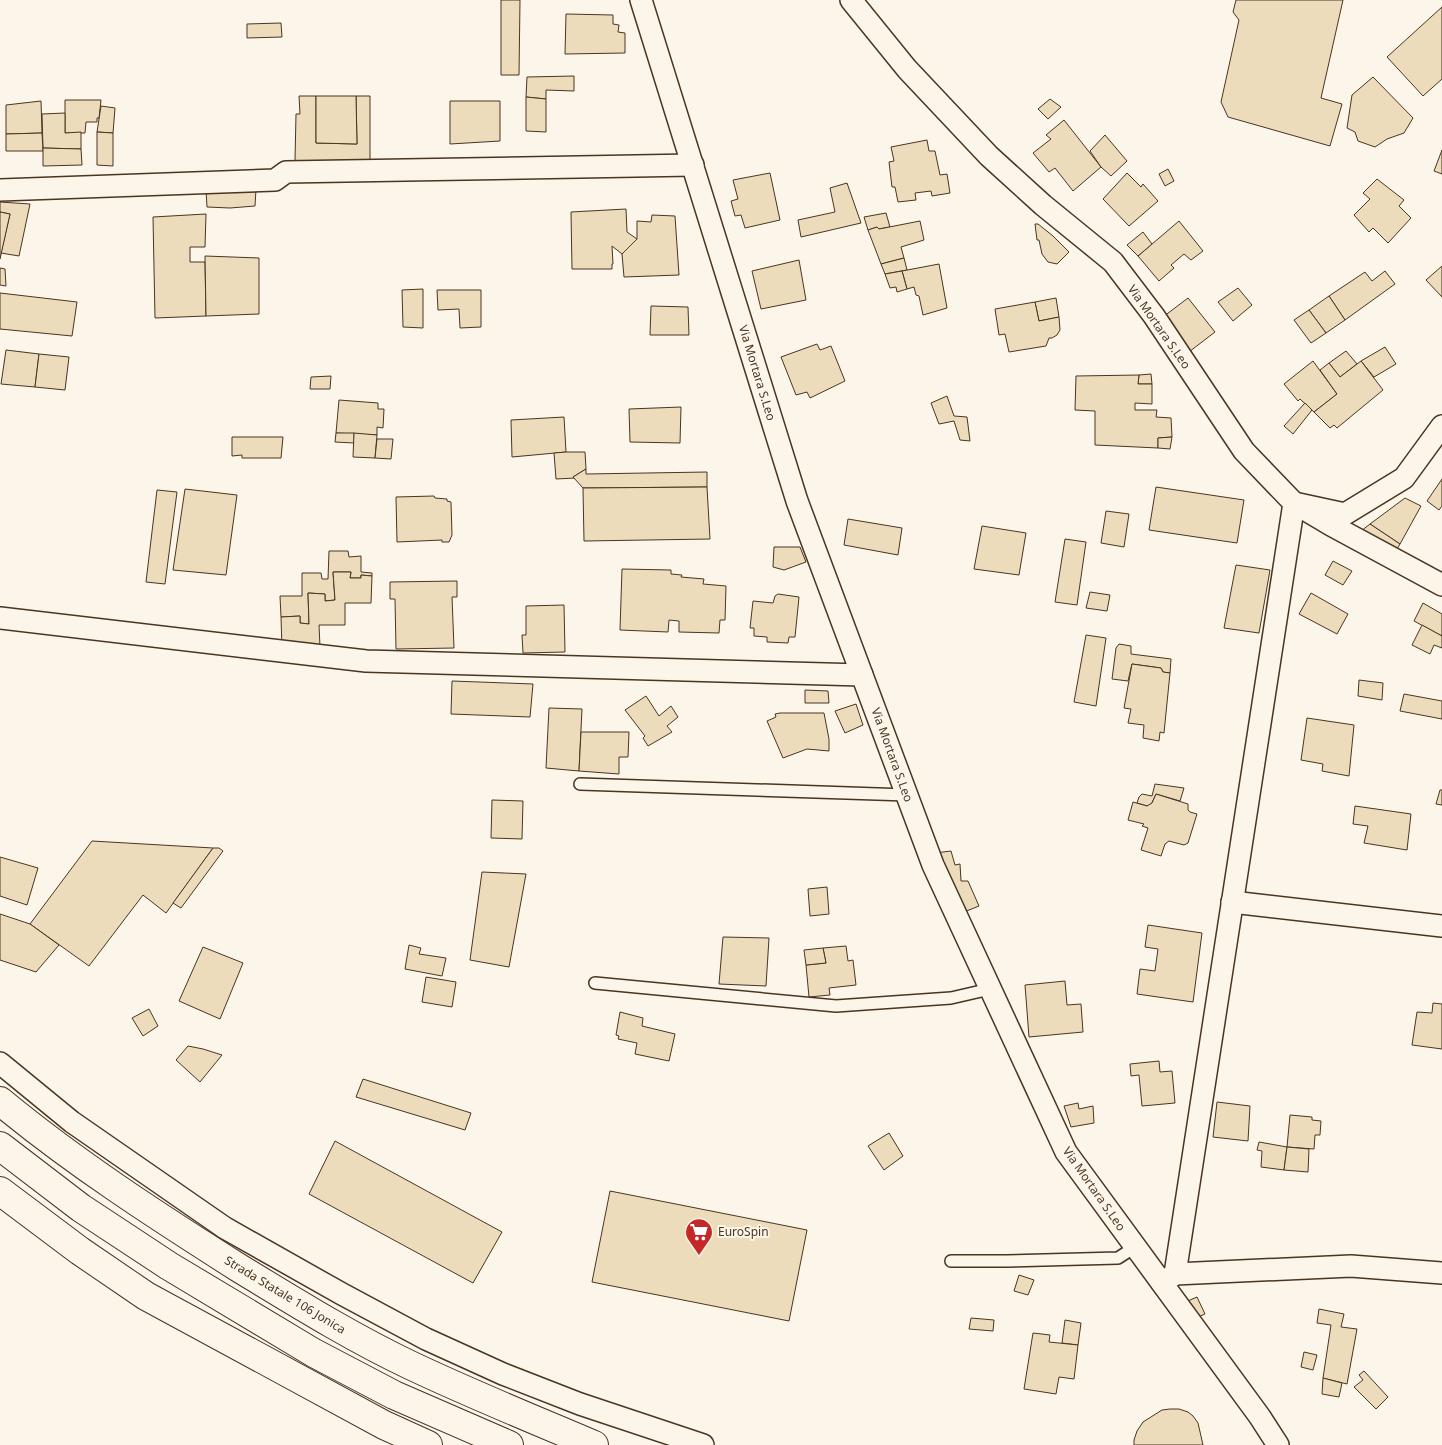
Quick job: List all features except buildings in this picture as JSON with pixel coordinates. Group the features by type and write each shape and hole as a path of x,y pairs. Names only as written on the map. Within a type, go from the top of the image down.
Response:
{"highway":[{"name":"Strada Statale 106 Jonica","path":"0,1101 26,1123 103,1179 190,1237 328,1322 409,1365 594,1445"},
{"path":"0,1146 81,1208 169,1266 314,1353 394,1395 509,1445"},
{"path":"0,1191 80,1251 146,1296 384,1425 428,1445"}],"street":[{"name":"Via Mortara S.Leo","path":"641,0 797,501 933,865 1066,1152 1135,1247 1168,1278 1278,1445"},
{"name":"Via Mortara S.Leo","path":"853,0 907,69 989,156 1043,205 1113,262 1154,316 1244,452 1294,503 1330,525 1442,585"},
{"path":"0,190 274,180 286,172 693,165"},
{"path":"1442,426 1434,452 1404,478 1345,514 1294,503 1232,902 1168,1278 1351,1266 1442,1273"},
{"path":"0,618 366,660 862,675"},
{"path":"1232,902 1442,926"},
{"path":"0,1063 72,1122 225,1228 342,1294 426,1339 502,1374 580,1404 703,1445"}],"lane":[{"path":"580,784 907,794"},
{"path":"595,983 836,1006 951,998 990,989"},
{"path":"951,1261 1118,1258 1135,1247"}],"place":[{"name":"EuroSpin","path":"699,1256"}]}
